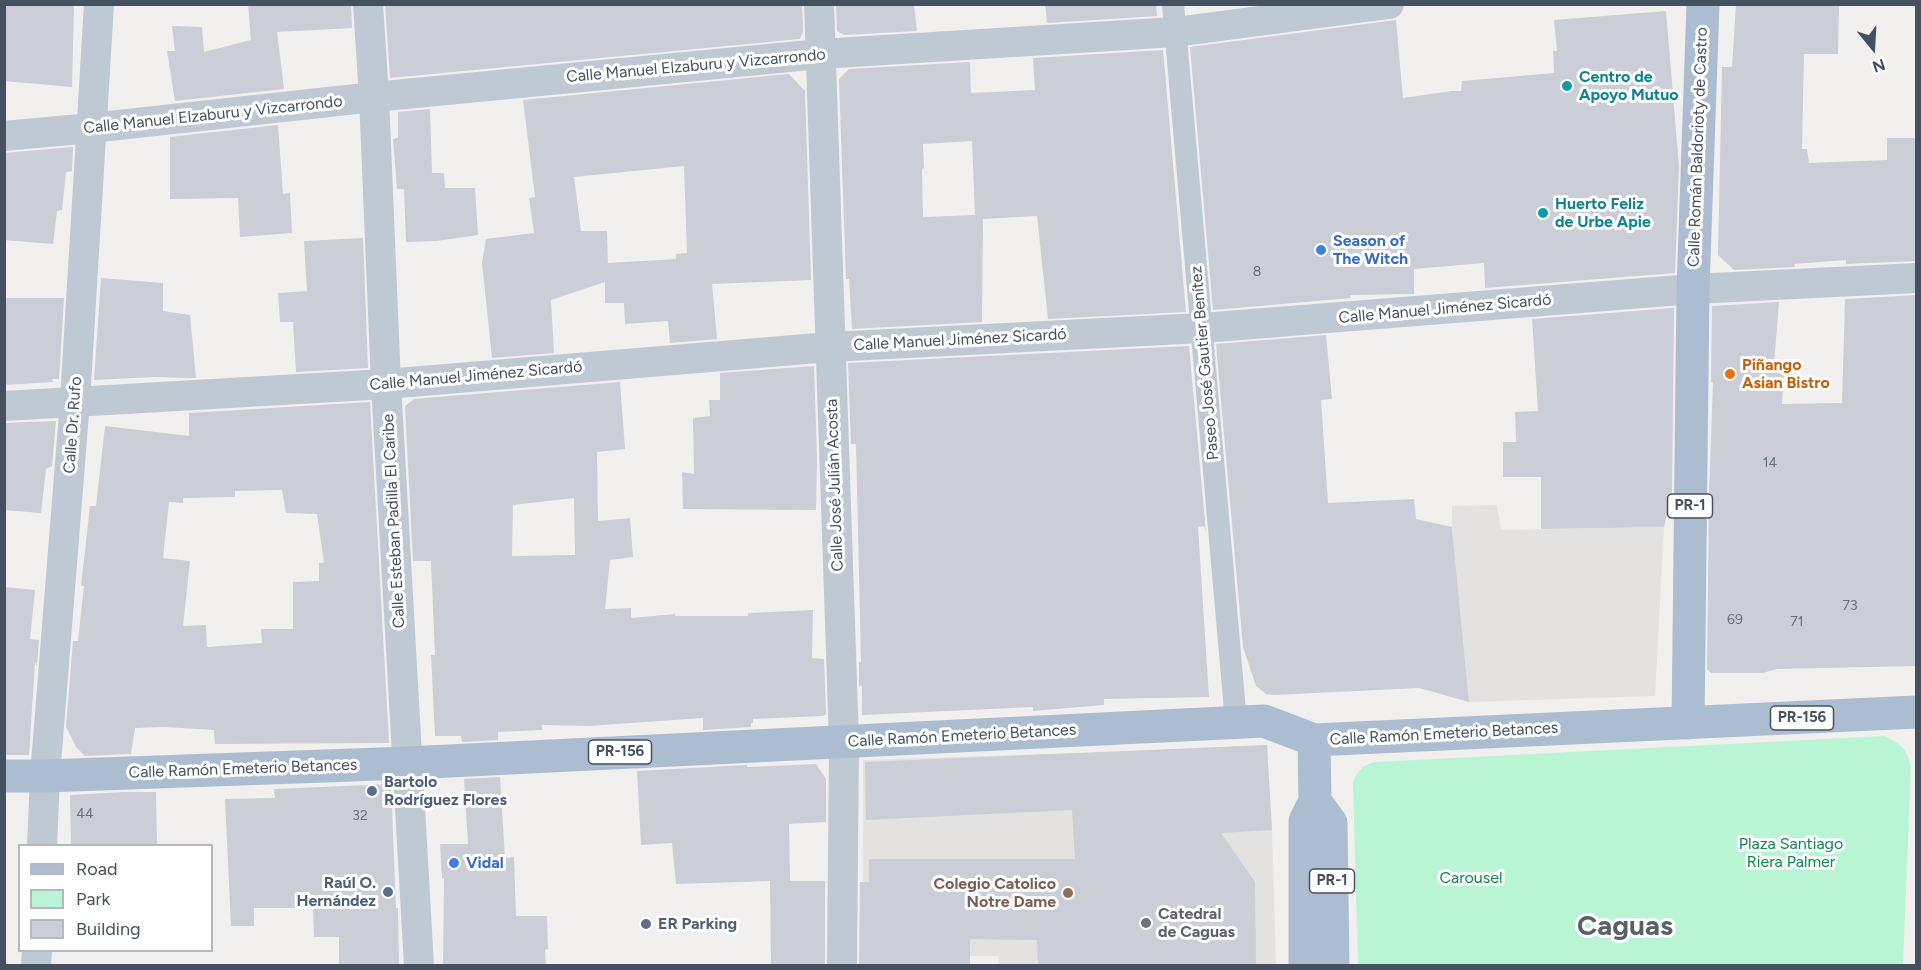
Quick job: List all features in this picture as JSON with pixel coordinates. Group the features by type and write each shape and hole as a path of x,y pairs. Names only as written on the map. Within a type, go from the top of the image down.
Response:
{"main road":[{"name":"Calle Román Baldorioty de Castro","path":"1693,289 1703,4"},
{"name":"PR-1","path":"1688,723 1693,289"},
{"name":"Calle Ramón Emeterio Betances","path":"4,776 408,763 1264,721 1314,740 1917,712"},
{"name":"PR-1","path":"1314,740 1315,801 1305,820 1319,927 1333,966"},
{"name":"PR-1","path":"1305,966 1319,927"}],"street":[{"name":"Calle Dr. Rufo","path":"42,844 45,776 75,401 99,4"},
{"name":"Calle Esteban Padilla El Caribe","path":"368,4 386,384 419,966"},
{"name":"Calle José Julián Acosta","path":"819,4 844,741 842,966"},
{"name":"Calle Manuel Elzaburu y Vizcarrondo","path":"4,136 1174,18 1389,4"},
{"name":"Paseo José Gautier Benítez","path":"1174,18 1236,723"},
{"name":"Calle Manuel Jiménez Sicardó","path":"4,406 386,384 830,347 1202,328 1693,289 1917,278"}],"shaded area":[{"path":"1497,505 1501,530 1664,527 1655,696 1469,702 1452,527 1452,506"},
{"name":"Colegio Catolico Notre Dame","path":"1267,745 1276,965 999,966 998,956 863,957 863,760"}],"green space":[{"name":"Plaza Santiago Riera Palmer","path":"1884,736 1902,747 1911,766 1903,965 1358,965 1353,782 1364,766 1375,762"}],"building":[{"path":"4,4 74,4 72,87 4,81"},
{"path":"248,4 351,4 352,28 277,32 284,89 175,101 167,51 175,51 172,26 202,27 204,52 251,40"},
{"path":"385,4 802,4 803,31 800,39 390,78"},
{"path":"836,4 914,4 917,31 844,35 837,31"},
{"path":"1045,4 1156,4 1157,16 1047,23"},
{"path":"1736,4 1839,4 1838,54 1804,54 1802,149 1807,149 1809,163 1887,160 1887,138 1917,138 1917,261 1846,264 1846,260 1794,264 1795,267 1734,270 1718,255 1722,67 1732,67"},
{"path":"1666,11 1679,166 1675,273 1485,288 1484,263 1414,269 1414,294 1350,295 1351,298 1213,310 1190,47 1396,20 1403,98 1461,91 1462,81 1554,73 1553,51 1557,51 1554,20"},
{"path":"1163,50 1186,312 1048,319 1037,216 983,219 982,322 852,329 849,279 846,279 839,79 849,69 970,62 971,93 1035,90 1033,58","holes":["972,141 975,215 923,217 923,144"]},
{"path":"789,74 805,91 811,280 712,284 717,339 670,343 668,321 625,324 624,303 605,303 605,282 551,300 554,353 492,358 482,263 486,239 534,233 529,198 535,197 523,100","holes":["684,166 687,253 676,254 676,259 608,263 607,231 581,231 574,177"]},
{"path":"430,109 432,173 444,173 445,188 475,188 478,235 436,241 406,242 404,189 397,189 393,139 398,138 398,112"},
{"path":"278,125 283,194 290,193 292,233 240,237 238,198 170,199 170,137"},
{"path":"73,147 72,171 66,172 62,210 57,211 53,244 4,240 4,153"},
{"path":"363,238 368,368 296,372 293,322 280,322 278,293 307,291 304,241"},
{"path":"101,278 163,283 163,311 190,315 196,378 154,377 94,380"},
{"path":"1917,295 1917,666 1711,673 1707,669 1713,382 1711,382 1712,306 1779,302 1774,364 1784,365 1782,404 1842,403 1845,299"},
{"path":"4,298 64,298 59,379 52,379 53,382 4,385"},
{"path":"1674,308 1672,495 1664,527 1541,529 1541,477 1503,477 1503,442 1516,442 1515,412 1538,411 1532,319"},
{"path":"1326,335 1332,399 1321,400 1328,503 1414,499 1416,519 1452,527 1469,702 1419,688 1274,695 1266,694 1256,686 1243,647 1216,344"},
{"path":"1189,346 1206,533 1204,526 1198,527 1209,697 1104,699 1104,705 1033,711 1033,707 862,715 862,685 859,687 859,662 861,662 856,444 851,444 848,363"},
{"path":"814,366 816,510 683,509 682,472 694,474 693,418 710,416 709,400 720,400 720,373"},
{"path":"620,382 625,449 597,452 598,521 630,518 633,557 610,560 605,609 631,608 631,618 675,614 675,616 748,616 748,613 813,610 812,658 824,659 826,714 753,719 751,727 703,730 703,718 588,726 542,725 542,730 498,732 498,740 462,742 461,736 435,736 431,655 435,655 431,561 413,561 405,406 414,399","holes":["574,498 575,555 512,556 513,505"]},
{"path":"370,402 389,743 215,744 214,730 164,727 135,728 131,754 85,756 76,747 66,727 73,641 78,641 84,586 81,586 90,506 96,506 105,426 189,436 189,413","holes":["282,490 286,513 317,514 324,563 319,563 319,581 293,582 293,629 261,629 262,643 207,647 206,625 183,626 190,561 163,558 169,502 183,503 183,498 235,497 235,491"]},
{"path":"56,421 52,466 46,469 41,513 4,510 4,423"},
{"path":"4,587 35,590 30,639 39,640 37,666 35,662 29,755 4,755"},
{"name":"Colegio Catolico Notre Dame","path":"1267,745 1272,830 1221,833 1255,882 1256,966 1038,966 1037,940 970,939 970,966 859,966 860,882 869,882 869,859 1075,859 1072,810 866,820 865,762"},
{"path":"816,764 826,779 826,822 789,824 790,881 825,881 825,966 771,966 770,881 676,884 672,843 641,845 637,771"},
{"path":"500,777 505,858 514,857 516,916 547,916 546,966 443,966 444,878 442,878 440,844 468,844 464,779"},
{"path":"391,784 399,966 339,966 339,937 314,937 313,908 254,908 254,926 231,926 225,799 275,798 274,789"},
{"path":"156,792 157,844 71,844 70,795"}],"place":[{"name":"Centro de Apoyo Mutuo","path":"1567,86"},
{"name":"Huerto Feliz de Urbe Apie","path":"1543,213"},
{"name":"Season of The Witch","path":"1321,250"},
{"name":"Piñango Asian Bistro","path":"1730,374"},
{"name":"Bartolo Rodríguez Flores","path":"372,791"},
{"name":"Vidal","path":"454,863"},
{"name":"Raúl O. Hernández","path":"388,892"},
{"name":"Colegio Catolico Notre Dame","path":"1068,893"},
{"name":"Catedral de Caguas","path":"1146,923"},
{"name":"ER Parking","path":"646,924"}],"district":[{"name":"Caguas","path":"1625,927"}],"park label":[{"name":"Carousel","path":"1471,878"}]}
